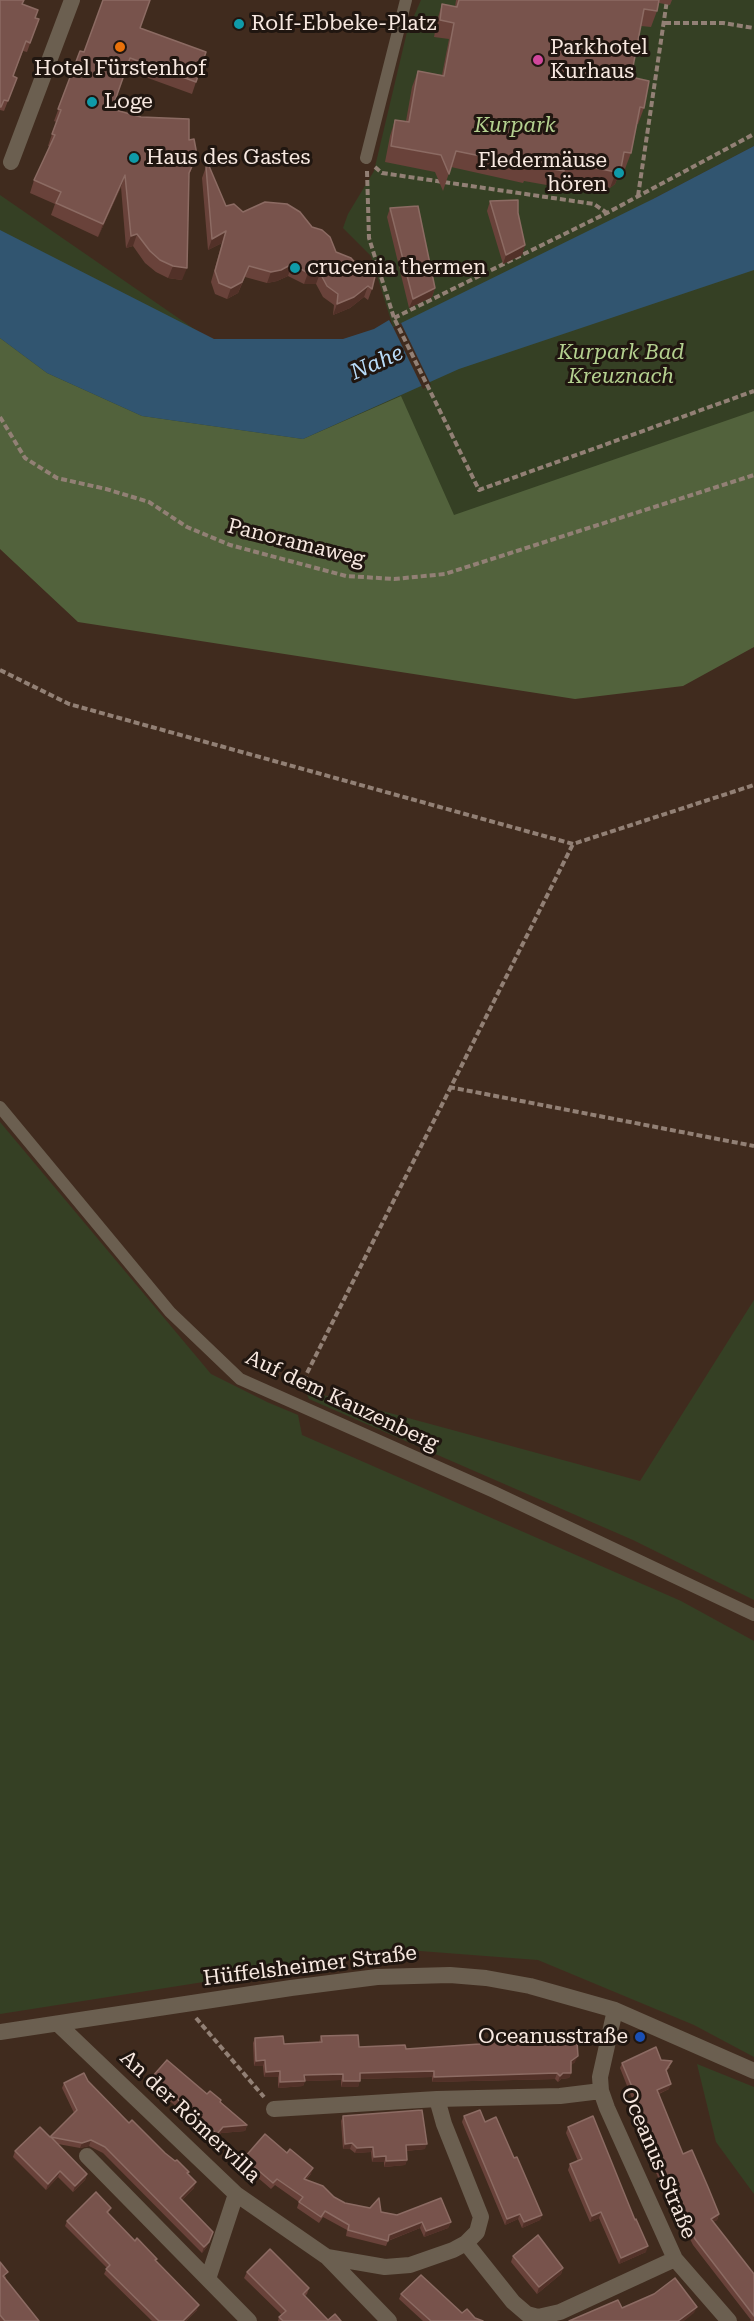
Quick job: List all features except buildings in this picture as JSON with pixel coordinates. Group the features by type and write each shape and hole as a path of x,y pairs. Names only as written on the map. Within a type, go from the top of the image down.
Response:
{"street":[{"path":"11,162 72,0"},
{"name":"Hüffelsheimer Straße","path":"0,2032 377,1977 450,1975 486,1978 530,1986 615,2010 754,2071"},
{"name":"Oceanus-Straße","path":"465,2243 513,2302 527,2314 538,2317 569,2308 675,2259 601,2091 602,2062 615,2010"},
{"name":"An der Römervilla","path":"58,2024 236,2194 327,2257 396,2267 429,2259 465,2243"},
{"path":"274,2109 437,2099 560,2096 601,2091"},
{"path":"437,2099 444,2124 481,2217 477,2232 465,2243"},
{"path":"87,2156 249,2321"},
{"path":"208,2279 236,2194"},
{"path":"327,2257 389,2321"},
{"path":"675,2259 729,2321"}],"lane":[{"path":"366,158 406,0"},
{"name":"Auf dem Kauzenberg","path":"0,1107 170,1312 240,1379 494,1492 754,1615"}],"path":[{"path":"638,197 665,23 666,0"},
{"path":"665,23 723,22 754,28"},
{"path":"394,318 607,213 754,134"},
{"path":"366,158 382,173 594,204 607,213"},
{"path":"366,158 369,238 396,325 479,490 754,391"},
{"name":"Panoramaweg","path":"0,417 25,458 57,478 149,502 187,527 230,545 356,576 394,579 445,574 754,475"},
{"path":"0,670 69,704 573,844 754,785"},
{"path":"292,1404 449,1087 573,844"},
{"path":"449,1087 754,1146"},
{"path":"191,2003 196,2018 274,2109"}],"green space":[{"name":"Kurpark Bad Kreuznach","path":"421,0 754,0 754,146 653,199 617,221 754,148 754,461 491,545 0,400 0,195 213,342 332,347 393,327 371,256 343,228 348,214 374,171 407,32"},
{"path":"0,338 47,373 142,416 303,439 401,396 454,515 754,411 754,647 683,686 575,699 78,622 0,549"},
{"path":"0,1122 211,1374 298,1415 302,1435 681,1601 754,1641 754,2057 694,2025 538,1960 407,1950 0,2014"},
{"path":"754,1300 754,1600 633,1540 309,1399 305,1390 640,1481"},
{"path":"697,2064 754,2087 754,2194 716,2142"}],"water":[{"name":"Nahe","path":"754,146 754,270 459,369 303,439 142,416 47,373 0,338 0,230 214,339 343,339 374,329 389,320 393,327 653,199"}],"pier":[{"path":"401,323 431,385 423,389 393,327"}],"place":[{"name":"Rolf-Ebbeke-Platz","path":"239,24"},
{"name":"Hotel Fürstenhof","path":"120,47"},
{"name":"Parkhotel Kurhaus","path":"538,60"},
{"name":"Loge","path":"92,102"},
{"name":"Haus des Gastes","path":"134,158"},
{"name":"Fledermäuse hören","path":"619,173"},
{"name":"crucenia thermen","path":"295,268"},
{"name":"Oceanusstraße","path":"640,2037"}],"park label":[{"name":"Kurpark","path":"515,126"}]}
